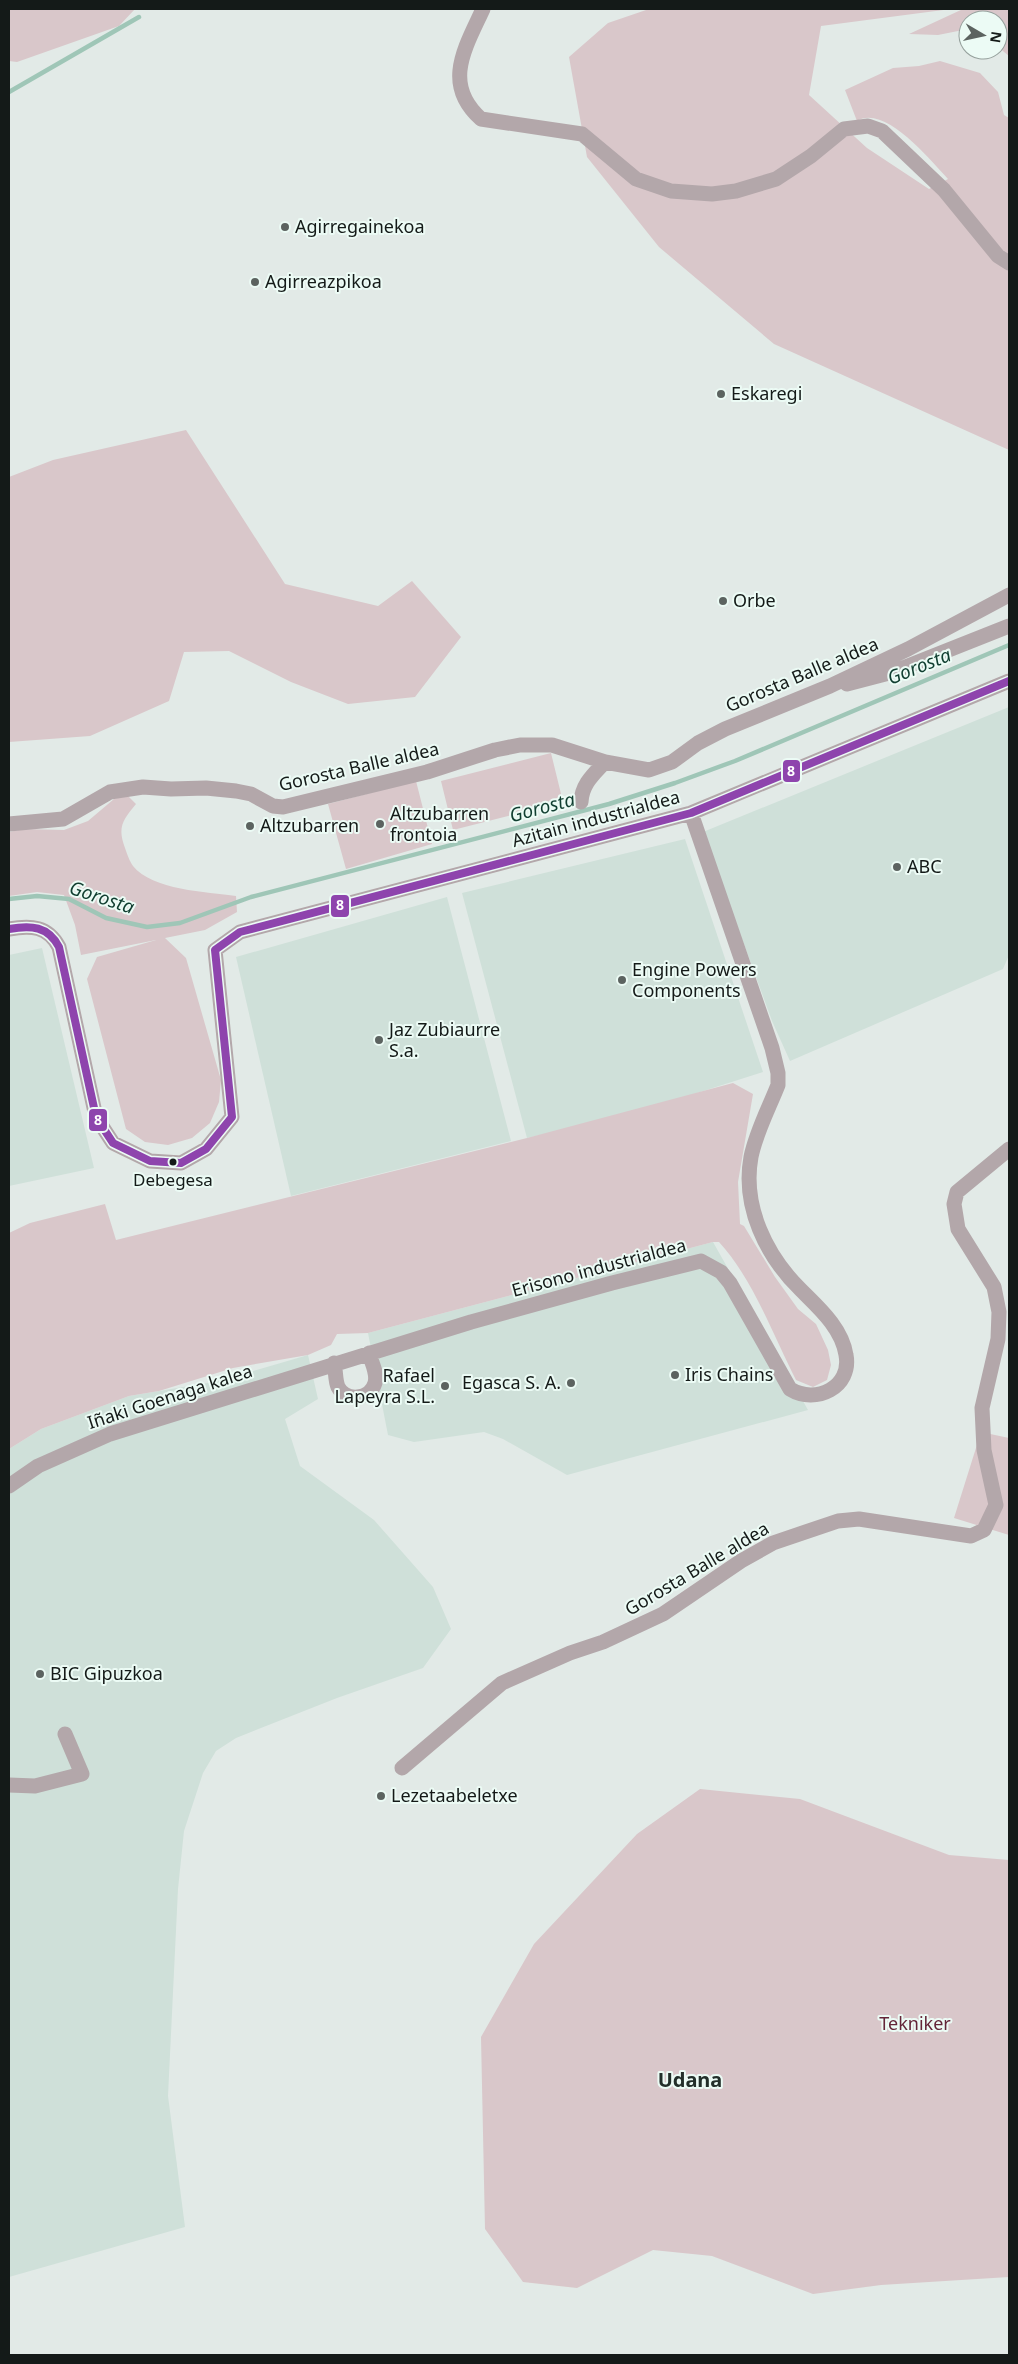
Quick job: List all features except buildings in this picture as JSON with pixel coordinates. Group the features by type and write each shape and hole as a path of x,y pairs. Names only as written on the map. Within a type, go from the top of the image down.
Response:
{"street":[{"path":"484,9 464,50 459,79 462,97 470,109 481,119 582,134 636,179 671,191 712,194 736,191 776,179 811,156 844,130 868,126 882,130 944,190 998,256 1009,263"},
{"name":"Gorosta Balle aldea","path":"9,824 63,819 110,792 143,787 236,790 251,794 273,806 283,807 427,772 494,750 526,744 552,744 605,762 649,770 672,762 698,743 725,729 830,686 908,649 1009,595"},
{"path":"830,686 856,684 894,672 1009,626"},
{"name":"Azitain industrialdea","path":"9,929 37,926 54,937 59,947 96,1118 113,1143 150,1161 180,1163 206,1149 232,1117 215,950 240,932 692,813 1009,681"},
{"path":"581,802 582,790 586,782 605,762"},
{"name":"Erisono industrialdea","path":"349,1359 603,1285 701,1261 721,1272 730,1283 790,1389 797,1394 820,1395 831,1390 842,1377 846,1366 846,1354 837,1332 822,1311 780,1266 768,1249 757,1223 749,1170 756,1142 778,1085 778,1073 772,1048 754,1001 692,813"},
{"name":"Gorosta Balle aldea","path":"402,1768 502,1683 562,1656 603,1642 646,1623 773,1543 838,1521 859,1519 971,1536 984,1530 996,1505 984,1450 982,1408 998,1339 999,1312 994,1288 958,1229 954,1204 957,1192 1009,1149"},
{"path":"334,1363 338,1387 348,1396 359,1397 368,1394 375,1383 374,1370 369,1353"},
{"name":"Iñaki Goenaga kalea","path":"9,1486 38,1466 110,1434 349,1359"},
{"path":"9,1785 35,1786 82,1774 65,1734"}],"shaded area":[{"name":"ABC","path":"1009,707 1009,955 1003,969 790,1061 772,1021 703,832"},
{"path":"685,839 763,1072 625,1116 527,1138 462,893"},
{"path":"447,897 511,1141 291,1196 236,957"},
{"path":"42,948 94,1168 9,1186 9,955"},
{"path":"713,1242 808,1410 567,1475 503,1439 484,1432 414,1442 388,1435 368,1333"},
{"path":"308,1355 318,1399 285,1419 300,1466 374,1520 433,1587 451,1629 423,1668 337,1698 236,1738 216,1751 203,1773 184,1831 178,1889 168,2096 185,2227 9,2277 9,1449 41,1429 129,1396 219,1381"}],"green space":[{"path":"9,9 135,9 119,26 17,62 9,61"},
{"path":"649,9 951,9 821,26 809,95 867,148 929,189 948,179 919,148 894,127 881,120 868,118 857,121 845,90 893,68 919,66 940,61 980,73 998,92 1004,115 1009,118 1009,450 774,344 659,247 587,157 569,57 608,23"},
{"path":"1009,9 1009,56 1008,10 961,10"},
{"path":"958,11 958,31 938,35 909,34"},
{"path":"186,430 285,584 378,606 412,581 461,637 415,697 348,704 291,682 229,651 184,652 169,701 90,736 9,742 9,477 53,460"},
{"path":"551,753 563,802 453,830 441,781"},
{"name":"Altzubarren frontoia","path":"416,781 432,844 346,869 328,804"},
{"path":"127,795 136,804 125,819 122,835 133,866 142,874 166,885 181,889 236,896 237,912 205,930 165,938 186,958 221,1080 219,1102 210,1123 192,1138 168,1145 145,1142 126,1129 87,979 97,957 156,940 81,955 75,925 64,895 37,892 9,896 9,832 24,829 64,830 88,821 114,799"},
{"path":"733,1083 753,1094 738,1182 740,1224 744,1226 775,1277 798,1309 816,1324 828,1350 831,1365 827,1380 813,1387 796,1380 762,1308 742,1273 719,1242 713,1242 368,1333 337,1334 331,1345 308,1355 233,1368 159,1391 129,1396 41,1429 9,1449 9,1233 30,1223 105,1204 116,1240 527,1138"},
{"path":"981,1432 1009,1438 1009,1535 954,1518"},
{"name":"Tekniker","path":"700,1789 800,1799 949,1855 1009,1860 1009,2277 881,2285 813,2294 712,2256 653,2250 577,2288 523,2282 485,2229 481,2037 534,1944 637,1834"}],"waterway":[{"path":"9,92 139,17"},
{"name":"Gorosta","path":"9,899 37,896 69,899 106,918 147,927 180,923 251,897 609,804 675,783 735,761 1009,645"}],"transit line":[{"name":"8","path":"9,929 32,927 44,931 55,940 59,947 96,1117 113,1143 150,1161 181,1163 206,1149 232,1117 215,950 240,932 691,813 1009,681"}],"place":[{"name":"Agirregainekoa","path":"285,227"},
{"name":"Agirreazpikoa","path":"255,282"},
{"name":"Eskaregi","path":"721,394"},
{"name":"Orbe","path":"723,601"},
{"name":"Altzubarren frontoia","path":"380,824"},
{"name":"Altzubarren","path":"250,826"},
{"name":"ABC","path":"897,867"},
{"name":"Engine Powers Components","path":"622,980"},
{"name":"Jaz Zubiaurre S.a.","path":"379,1040"},
{"name":"Debegesa","path":"173,1162"},
{"name":"Iris Chains","path":"675,1375"},
{"name":"Egasca S. A.","path":"571,1383"},
{"name":"Rafael Lapeyra S.L.","path":"445,1386"},
{"name":"BIC Gipuzkoa","path":"40,1674"},
{"name":"Lezetaabeletxe","path":"381,1796"}],"district":[{"name":"Udana","path":"690,2080"}]}
